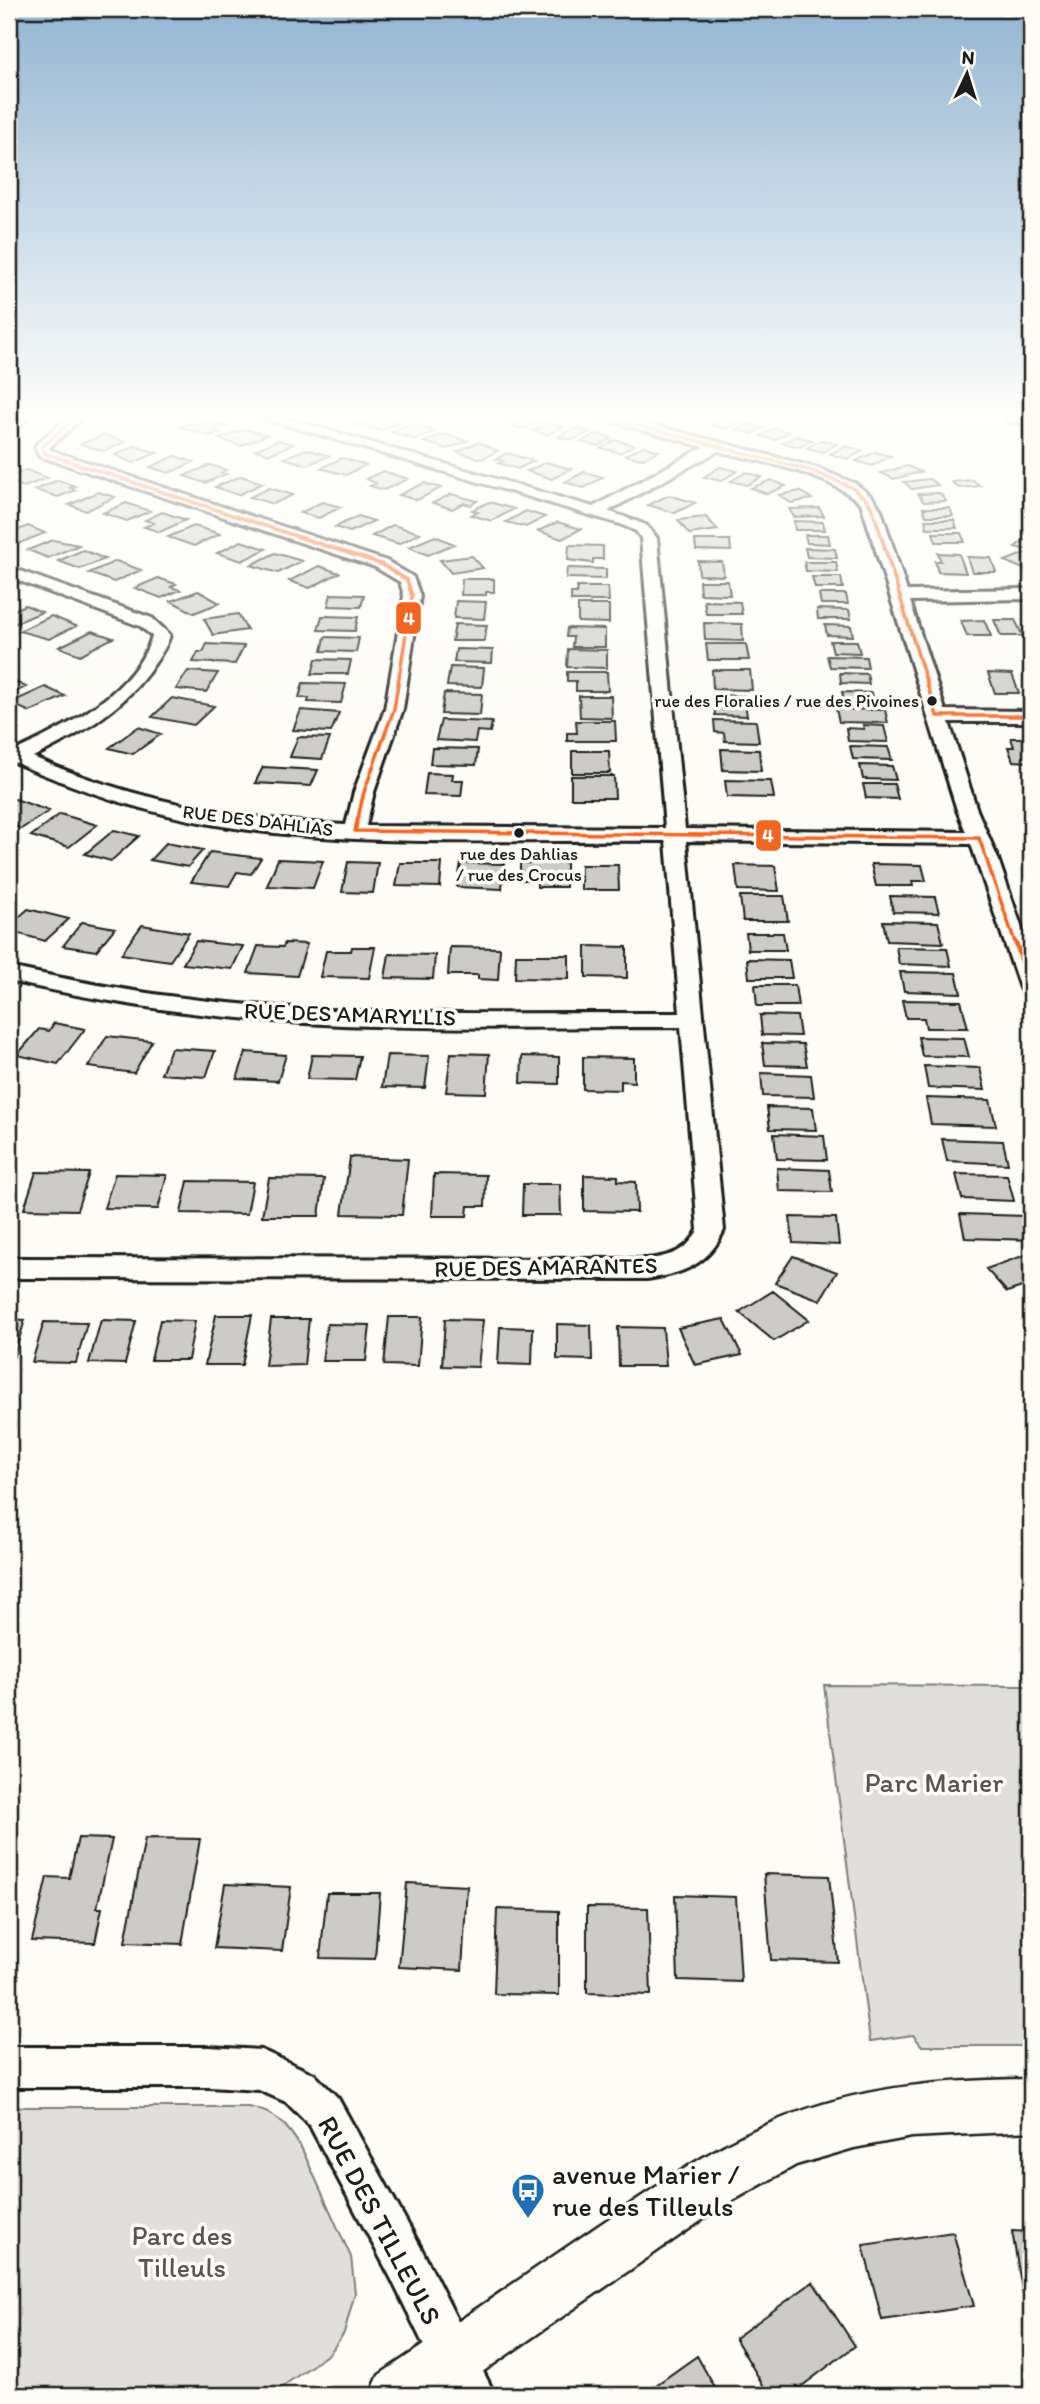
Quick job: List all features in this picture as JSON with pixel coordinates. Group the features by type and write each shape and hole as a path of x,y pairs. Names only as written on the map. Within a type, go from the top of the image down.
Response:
{"street":[{"path":"278,530 381,564 407,580 412,596 394,709 364,792 355,831"},
{"name":"RUE DES AMARANTES","path":"9,1268 628,1269 656,1268 678,1263 700,1250 711,1230 650,541 643,530"},
{"path":"880,530 967,810 1031,988"},
{"path":"9,572 146,622 161,635 156,648 132,682 108,708 13,755"},
{"path":"901,596 1031,594"},
{"path":"937,716 1031,716"},
{"name":"RUE DES DAHLIAS","path":"13,755 98,790 174,811 260,825 355,831 979,838"},
{"name":"RUE DES AMARYLLIS","path":"9,974 127,998 251,1012 345,1016 694,1020"},
{"name":"RUE DES TILLEULS","path":"9,2067 209,2067 261,2070 300,2088 313,2098 324,2112 463,2376"},
{"path":"399,2395 463,2376 709,2183 762,2154 831,2127 891,2112 975,2105 1031,2105"}],"green space":[{"name":"Parc Marier","path":"824,1685 1031,1686 1031,2046 922,2046 913,2035 870,2041"},
{"name":"Parc des Tilleuls","path":"9,2107 248,2107 274,2116 302,2149 351,2257 355,2293 344,2333 330,2353 270,2395 9,2395"}],"building":[{"path":"18,530 45,533 15,545 9,542 9,534"},
{"path":"184,530 208,530 220,534 194,546 168,537"},
{"path":"383,530 420,533 399,544 372,536"},
{"path":"540,530 579,530 562,539"},
{"path":"686,530 717,530 689,534"},
{"path":"933,533 961,533 965,542 936,542"},
{"path":"805,535 828,535 830,544 807,543"},
{"path":"435,536 454,544 428,555 409,547"},
{"path":"1028,537 1031,538 1031,551 1015,547"},
{"path":"53,540 79,545 48,558 28,550"},
{"path":"695,540 730,540 731,551 696,550"},
{"path":"241,541 266,549 242,561 217,553"},
{"path":"569,545 603,546 603,559 593,559 593,563 568,560"},
{"path":"805,548 835,549 837,558 807,557"},
{"path":"83,550 105,559 80,569 58,561"},
{"path":"1028,552 1031,554 1031,567 1025,570 1005,561"},
{"path":"275,553 302,561 278,573 251,565"},
{"path":"938,553 959,554 966,573 938,572 935,561 941,561"},
{"path":"472,556 483,568 451,573 440,560"},
{"path":"967,557 991,558 996,572 972,572"},
{"path":"116,561 141,570 114,582 89,573"},
{"path":"698,561 722,562 724,576 699,575"},
{"path":"804,562 836,562 838,572 806,571"},
{"path":"319,566 339,573 310,588 289,581"},
{"path":"567,568 606,569 606,579 566,578"},
{"path":"812,577 841,577 843,588 815,588"},
{"path":"158,578 176,584 171,587 180,590 161,598 135,588"},
{"path":"462,579 494,579 494,592 486,592 486,595 461,595"},
{"path":"699,581 728,581 730,595 700,594"},
{"path":"577,587 608,587 609,601 571,601 571,593 577,593"},
{"path":"198,591 220,603 194,613 171,601"},
{"path":"331,594 364,595 361,607 328,606"},
{"path":"819,594 846,594 848,604 821,604"},
{"path":"456,601 486,602 484,619 454,618"},
{"path":"704,601 740,602 742,614 706,614"},
{"path":"25,605 42,612 9,626 9,612"},
{"path":"578,605 609,605 609,623 578,622"},
{"path":"817,609 849,610 851,619 818,619"},
{"path":"238,614 247,630 213,635 204,619"},
{"path":"51,616 76,626 49,639 19,631"},
{"path":"322,616 358,617 355,631 318,630"},
{"path":"984,620 991,636 967,636 961,621"},
{"path":"994,620 1015,620 1023,636 1001,636"},
{"path":"704,623 742,624 743,641 705,640"},
{"path":"455,624 487,625 484,641 452,641"},
{"path":"825,625 851,626 853,636 827,635"},
{"path":"567,628 605,629 605,647 572,647 573,637 566,637"},
{"path":"92,631 113,638 80,655 59,647"},
{"path":"325,637 359,638 356,652 322,651"},
{"path":"830,641 857,641 860,653 833,652"},
{"path":"207,644 244,646 235,664 193,662 198,652 203,652"},
{"path":"706,644 746,644 749,660 708,660"},
{"path":"456,649 493,650 492,663 454,662"},
{"path":"568,649 607,650 607,668 567,667"},
{"path":"827,656 866,657 868,668 830,667"},
{"path":"316,659 351,660 348,674 312,674"},
{"path":"450,667 484,668 482,687 447,686"},
{"path":"712,670 750,670 752,690 713,689"},
{"path":"188,671 218,673 206,692 176,689"},
{"path":"567,672 607,672 608,691 576,691 576,681 567,681"},
{"path":"840,673 867,674 869,684 841,683"},
{"path":"988,673 1012,674 1019,693 995,693"},
{"path":"9,679 26,687 9,695"},
{"path":"303,683 346,684 341,703 308,702 309,698 299,698"},
{"path":"45,687 65,696 30,712 10,703"},
{"path":"842,692 872,693 876,704 845,704"},
{"path":"444,693 482,694 480,715 441,714"},
{"path":"714,695 744,696 747,716 715,715"},
{"path":"579,696 611,696 612,718 580,717"},
{"path":"172,698 214,706 194,725 152,717"},
{"path":"836,709 885,710 888,723 839,722"},
{"path":"301,710 339,713 331,732 293,730"},
{"path":"441,720 492,722 490,732 477,731 475,742 436,740"},
{"path":"714,720 756,721 759,742 725,741 724,733 715,732"},
{"path":"576,721 615,721 616,741 567,741 567,733 577,733"},
{"path":"863,725 884,726 888,742 848,741 846,728 864,729"},
{"path":"138,727 161,734 133,754 109,748"},
{"path":"298,737 330,738 322,759 290,757"},
{"path":"1011,738 1031,738 1031,762 1013,761 1008,747 1014,747"},
{"path":"850,746 888,747 892,760 853,759"},
{"path":"432,748 478,749 476,765 430,764"},
{"path":"721,749 759,750 761,771 723,770"},
{"path":"572,751 609,751 610,773 572,773"},
{"path":"860,765 892,766 896,780 863,779"},
{"path":"263,767 318,770 311,786 255,783"},
{"path":"427,773 453,774 452,780 463,780 461,796 424,795"},
{"path":"571,776 614,776 615,798 571,798"},
{"path":"725,780 771,781 774,798 727,797"},
{"path":"863,784 894,784 898,799 866,798"},
{"path":"15,799 49,811 21,829 9,824 9,803"},
{"path":"60,814 97,825 69,847 31,836"},
{"path":"114,830 139,836 111,861 85,854"},
{"path":"166,843 203,850 188,867 150,860"},
{"path":"210,852 261,858 251,874 237,872 229,886 191,882"},
{"path":"278,859 323,861 313,888 267,886"},
{"path":"348,862 378,863 373,893 342,892"},
{"path":"400,863 442,863 440,887 396,886"},
{"path":"461,863 504,864 502,889 457,887"},
{"path":"520,863 566,863 566,887 537,887 537,880 520,880"},
{"path":"871,864 922,865 926,881 912,881 913,886 876,886"},
{"path":"581,865 618,865 619,890 581,890"},
{"path":"735,865 775,866 779,891 738,890"},
{"path":"740,896 784,896 788,921 743,921"},
{"path":"890,896 935,897 939,913 893,912"},
{"path":"28,909 69,919 45,941 9,931 9,926"},
{"path":"883,921 938,922 943,943 887,941"},
{"path":"82,922 115,928 96,951 63,946"},
{"path":"142,925 189,933 170,961 121,954"},
{"path":"746,933 783,933 786,950 748,950"},
{"path":"196,941 243,946 232,969 183,964"},
{"path":"285,943 307,944 297,976 248,973 258,946 283,947"},
{"path":"586,946 627,947 627,978 586,977"},
{"path":"352,947 375,947 369,978 320,977 326,951 351,951"},
{"path":"450,947 500,948 498,980 478,979 478,975 448,975"},
{"path":"896,947 947,948 951,966 899,964"},
{"path":"389,954 435,955 433,979 385,978"},
{"path":"516,955 569,955 569,979 515,978"},
{"path":"747,959 789,960 792,978 749,978"},
{"path":"900,972 956,973 961,993 904,991"},
{"path":"755,985 795,985 798,1006 757,1006"},
{"path":"902,1000 961,1001 968,1028 926,1028 924,1018 906,1018"},
{"path":"760,1015 797,1016 800,1036 762,1035"},
{"path":"54,1023 85,1029 58,1064 17,1055 39,1029 49,1031"},
{"path":"107,1036 152,1041 134,1073 88,1067"},
{"path":"918,1037 964,1038 969,1057 922,1056"},
{"path":"762,1043 803,1044 807,1066 765,1065"},
{"path":"171,1048 215,1051 206,1077 161,1074"},
{"path":"246,1052 286,1055 278,1081 237,1079"},
{"path":"451,1053 489,1054 486,1093 446,1092"},
{"path":"312,1055 360,1056 355,1080 307,1079"},
{"path":"387,1055 429,1056 425,1088 382,1087"},
{"path":"522,1056 559,1057 559,1084 521,1083"},
{"path":"583,1057 634,1058 634,1082 621,1081 621,1090 583,1089"},
{"path":"924,1066 980,1068 985,1090 928,1088"},
{"path":"761,1073 811,1075 814,1097 763,1096"},
{"path":"926,1098 990,1100 996,1126 931,1124"},
{"path":"767,1107 813,1108 816,1130 770,1129"},
{"path":"774,1134 824,1136 827,1160 777,1159"},
{"path":"942,1139 1003,1141 1008,1164 947,1161"},
{"path":"350,1157 408,1159 402,1215 342,1214"},
{"path":"777,1168 829,1170 832,1192 779,1191"},
{"path":"36,1172 89,1173 77,1210 24,1209"},
{"path":"115,1174 167,1175 158,1209 104,1208"},
{"path":"434,1174 486,1175 485,1206 468,1206 467,1216 432,1216"},
{"path":"956,1174 1007,1175 1014,1201 962,1199"},
{"path":"584,1175 618,1176 618,1181 636,1182 637,1212 584,1211"},
{"path":"269,1178 324,1179 319,1216 262,1216"},
{"path":"188,1181 253,1182 247,1214 181,1213"},
{"path":"523,1184 560,1184 561,1215 522,1215"},
{"path":"960,1214 1028,1216 1031,1240 965,1238"},
{"path":"790,1217 836,1218 839,1245 793,1243"},
{"path":"1031,1253 1031,1284 1007,1292 986,1269"},
{"path":"793,1256 837,1272 820,1300 775,1283"},
{"path":"773,1291 809,1320 774,1341 739,1312"},
{"path":"216,1315 252,1315 242,1365 205,1365"},
{"path":"389,1317 422,1317 418,1366 384,1365"},
{"path":"9,1319 25,1320 12,1362 9,1362"},
{"path":"271,1319 309,1319 304,1365 265,1366"},
{"path":"445,1319 483,1320 478,1367 442,1366"},
{"path":"724,1319 742,1355 695,1365 678,1328"},
{"path":"101,1320 136,1321 125,1364 89,1363"},
{"path":"160,1320 195,1321 188,1360 151,1360"},
{"path":"44,1322 87,1323 76,1363 32,1362"},
{"path":"327,1324 370,1325 366,1361 322,1361"},
{"path":"557,1324 591,1325 592,1360 557,1359"},
{"path":"500,1327 533,1328 532,1365 498,1364"},
{"path":"618,1327 663,1328 666,1366 619,1366"},
{"path":"78,1838 112,1839 97,1908 102,1908 95,1943 32,1941 47,1877 69,1878"},
{"path":"145,1838 200,1839 182,1944 125,1942"},
{"path":"764,1874 829,1876 838,1962 771,1960"},
{"path":"9,1875 19,1876 9,1920"},
{"path":"407,1883 467,1886 462,1970 399,1967"},
{"path":"225,1884 291,1887 282,1951 214,1948"},
{"path":"327,1893 380,1893 375,1959 320,1958"},
{"path":"675,1895 736,1897 741,1982 678,1980"},
{"path":"587,1907 648,1908 651,1995 587,1993"},
{"path":"497,1909 559,1911 559,1995 494,1994"},
{"path":"1012,2231 1031,2232 1031,2313 1026,2313"},
{"path":"953,2232 974,2306 882,2320 863,2245"},
{"path":"813,2282 855,2346 790,2395 769,2395 735,2338"},
{"path":"697,2356 719,2395 642,2395"}],"transit line":[{"name":"4","path":"278,530 381,564 407,580 412,596 394,709 364,792 355,831 979,838 1031,988"},
{"name":"4","path":"879,530 937,716 1031,716"}],"place":[{"name":"rue des Floralies / rue des Pivoines","path":"932,701"},
{"name":"rue des Dahlias / rue des Crocus","path":"519,833"},
{"name":"avenue Marier / rue des Tilleuls","path":"528,2220"}]}
